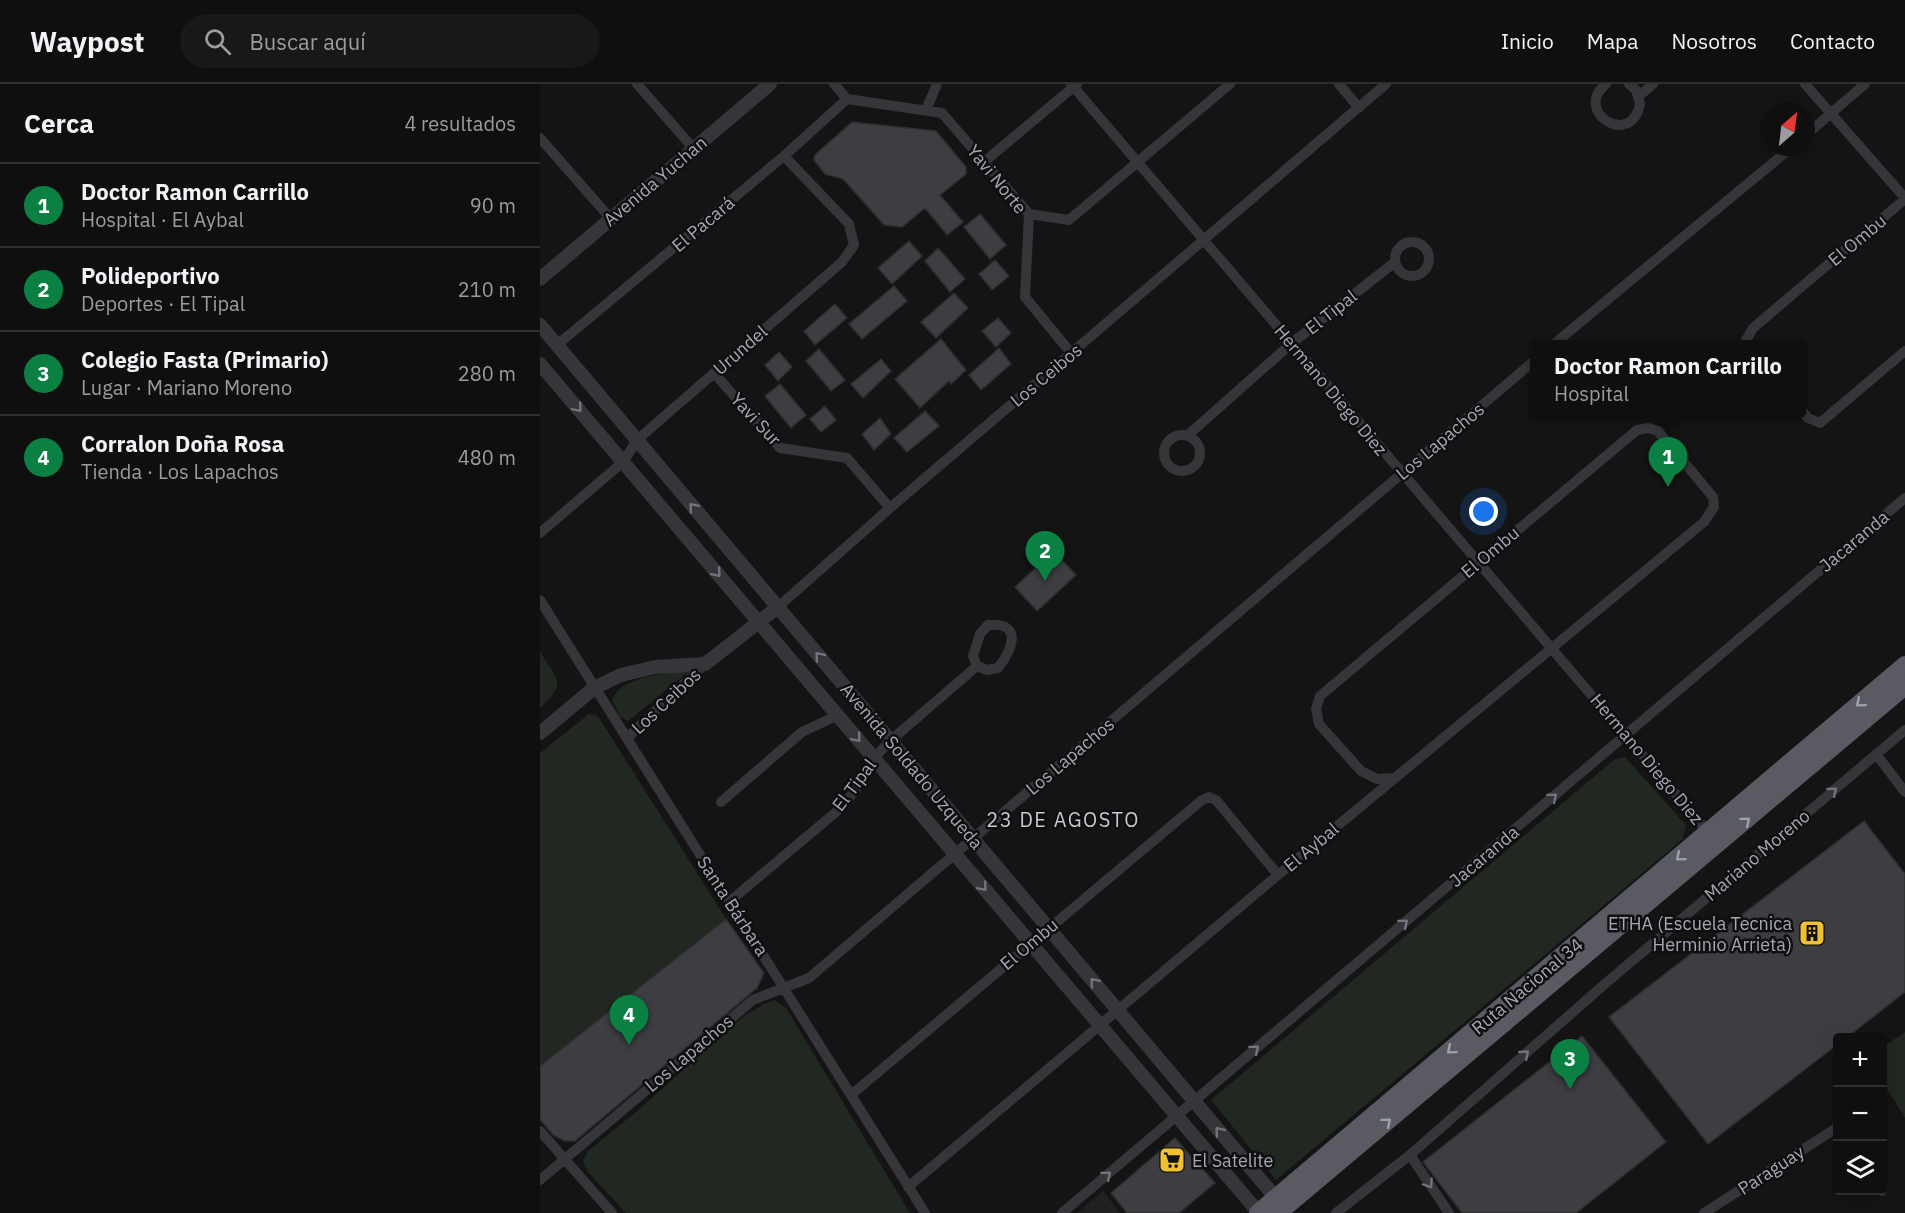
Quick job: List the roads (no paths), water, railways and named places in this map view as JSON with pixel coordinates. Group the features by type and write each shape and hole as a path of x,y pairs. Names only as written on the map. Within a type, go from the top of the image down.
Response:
{"highway":[{"name":"Ruta Nacional 34","path":"1281,1208 1708,832 1905,665"},
{"name":"Ruta Nacional 34","path":"1258,1213 1281,1208 1905,686"}],"street":[{"path":"637,84 694,148"},
{"name":"Avenida Yuchan","path":"540,279 770,84"},
{"path":"834,84 847,99"},
{"path":"926,110 937,84"},
{"path":"1029,214 1069,220 1230,84"},
{"path":"1339,84 1359,108"},
{"name":"Los Ceibos","path":"627,738 705,664 778,607 890,508 1386,84"},
{"path":"1606,84 1599,91 1596,105 1601,118 1613,125 1621,125 1635,118 1639,111 1639,96 1629,84"},
{"path":"1639,96 1653,84"},
{"path":"1805,84 1905,199"},
{"path":"1815,127 1865,84"},
{"path":"984,162 1074,85"},
{"name":"Hermano Diego Diez","path":"1074,85 1708,832"},
{"name":"Yavi Norte","path":"847,99 942,113 1029,214 1024,297 1071,353"},
{"name":"El Pacará","path":"557,345 784,156 847,99"},
{"path":"540,138 610,219"},
{"name":"Urundel","path":"540,532 623,462 637,440 842,262 854,245 849,224 784,156"},
{"path":"1560,340 1781,156"},
{"name":"El Ombu","path":"1746,340 1753,328 1905,199"},
{"name":"El Tipal","path":"1188,435 1292,344 1395,262"},
{"name":"Avenida Soldado Uzqueda","path":"540,325 1118,1010 1281,1208"},
{"path":"1806,416 1820,423 1905,351"},
{"name":"Avenida Soldado Uzqueda","path":"540,364 1258,1213"},
{"name":"Los Lapachos","path":"540,1180 753,1000 809,978 1530,364"},
{"name":"Yavi Sur","path":"714,373 780,448 847,458 890,508"},
{"name":"El Ombu","path":"1395,778 1377,779 1361,771 1319,724 1316,709 1320,696 1336,682 1637,430 1648,428 1658,431 1713,497 1714,507"},
{"name":"Jacaranda","path":"1062,1213 1905,498"},
{"name":"El Aybal","path":"908,1187 1278,874 1704,522 1714,507"},
{"name":"Santa Bárbara","path":"540,600 925,1213"},
{"path":"998,624 1007,628 1012,637 1011,648 1006,658 998,668 987,670 977,666 972,656 980,634 988,625 998,624"},
{"name":"Los Ceibos","path":"540,733 594,688 621,675 656,667 705,664"},
{"name":"El Tipal","path":"729,902 842,807 856,789 874,758 890,741 977,666"},
{"path":"721,802 802,732 838,715"},
{"name":"Mariano Moreno","path":"1336,1213 1410,1155 1606,983 1905,730"},
{"path":"1876,754 1905,791"},
{"name":"El Ombu","path":"851,1095 1030,943 1209,796 1216,800 1278,874"},
{"name":"Paraguay","path":"1704,1213 1833,1130"},
{"path":"540,1131 612,1213"},
{"path":"1410,1155 1449,1213"}],"place":[{"name":"Doctor Ramon Carrillo","path":"1668,487"},
{"name":"Polideportivo","path":"1045,581"},
{"name":"ETHA (Escuela Tecnica Herminio Arrieta)","path":"1812,933"},
{"name":"Corralon Doña Rosa","path":"629,1045"},
{"name":"Colegio Fasta (Primario)","path":"1570,1089"},
{"name":"El Satelite","path":"1172,1160"}],"district":[{"name":"23 DE AGOSTO","path":"1063,819"}]}
